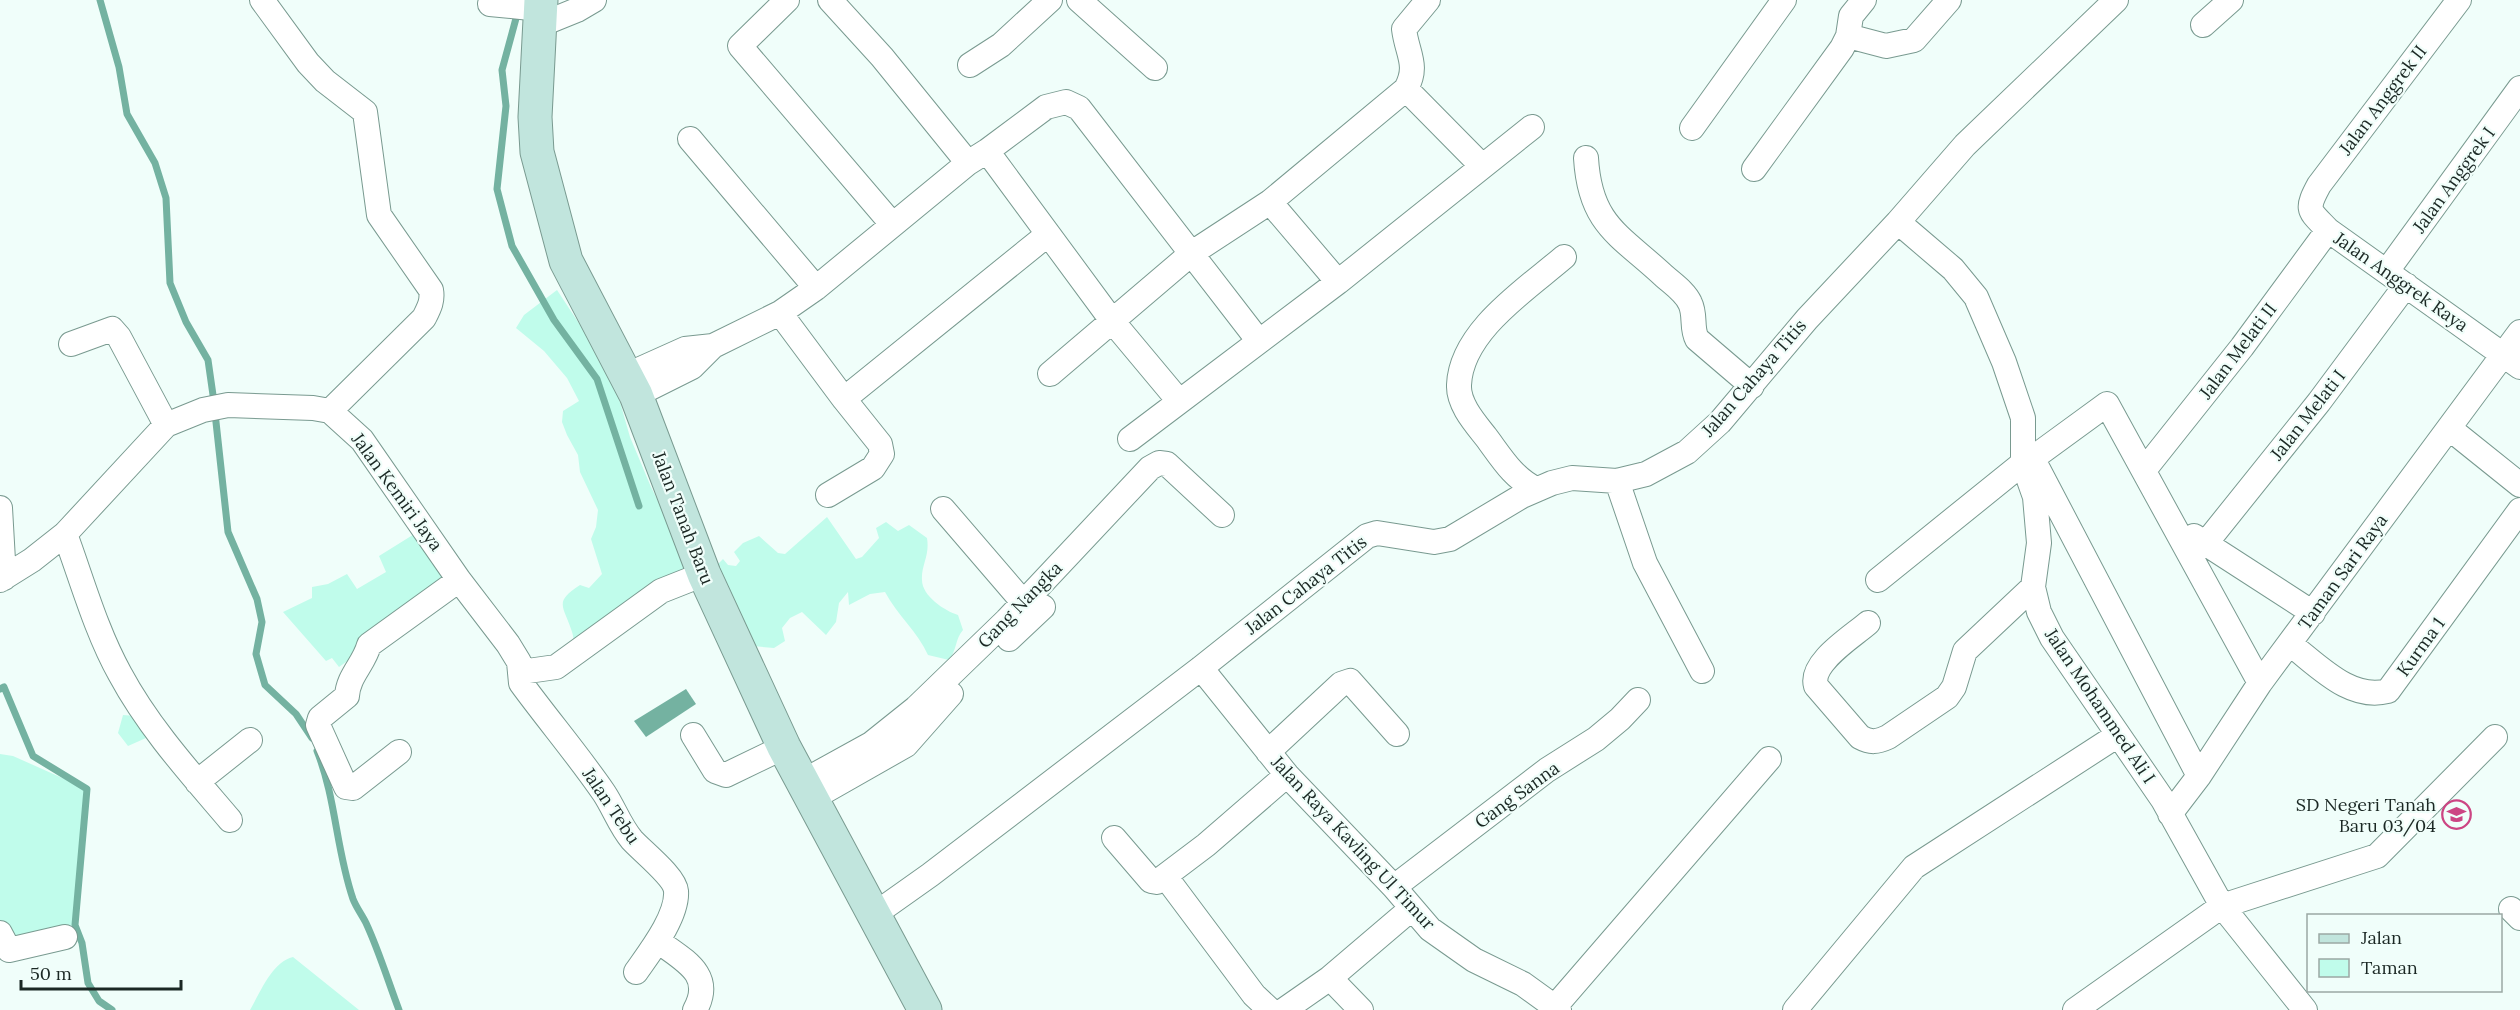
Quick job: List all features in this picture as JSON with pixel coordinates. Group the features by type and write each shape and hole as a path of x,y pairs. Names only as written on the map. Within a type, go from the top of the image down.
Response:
{"main road":[{"name":"Jalan Tanah Baru","path":"537,10 537,152 566,261 631,385 700,576 778,750 807,790 925,1010"}],"street":[{"path":"2,579 32,560 65,534 166,425 203,410 228,405 313,408 330,411 424,318 431,304 431,290 379,215 365,112 326,81 308,63 261,0"},
{"path":"492,4 537,10 577,10 594,0"},
{"path":"787,0 740,46 891,224"},
{"path":"830,0 1047,235 1113,322 1179,401"},
{"path":"970,65 1001,45 1050,0"},
{"path":"1079,0 1155,68"},
{"path":"1050,374 1192,253 1270,202 1406,89 1412,78 1413,65 1404,29 1428,0"},
{"path":"1692,128 1784,0"},
{"path":"1754,169 1842,48 1848,36 1851,16 1864,0"},
{"path":"1848,36 1886,46 1914,40 1949,0"},
{"name":"Jalan Cahaya Titis","path":"874,914 930,875 1201,668 1367,536 1377,533 1434,542 1450,540 1536,489 1572,478 1617,481 1646,474 1687,452 1720,422 1807,319 1898,222 1965,145 2116,0"},
{"path":"2203,25 2231,0"},
{"name":"Jalan Anggrek II","path":"2309,202 2319,185 2459,0"},
{"name":"Jalan Anggrek I","path":"2397,278 2520,88"},
{"path":"1406,89 1482,166"},
{"path":"631,385 692,367 712,346 780,312 816,288 891,224 1046,107 1065,102 1079,108 1258,340"},
{"path":"1130,439 1258,340 1338,282 1532,127"},
{"path":"690,140 816,288"},
{"path":"1586,158 1587,179 1598,213 1613,232 1645,258 1686,297 1693,313 1696,339 1752,386"},
{"path":"1270,202 1338,282"},
{"name":"Jalan Anggrek Raya","path":"2309,202 2311,213 2328,230 2512,361"},
{"name":"Jalan Mohammed Ali I","path":"1898,222 1953,269 1976,297 2004,362 2023,418 2026,455 2035,497 2039,543 2033,587 2039,612 2052,638 2170,814 2222,906 2305,1010"},
{"name":"Jalan Melati II","path":"2145,470 2242,347 2328,230"},
{"path":"844,399 1047,235"},
{"path":"1536,489 1522,482 1474,422 1461,399 1459,385 1473,341 1493,318 1564,257"},
{"name":"Jalan Melati I","path":"2206,543 2319,402 2397,278"},
{"path":"780,312 880,444 882,454 873,468 828,495"},
{"path":"71,344 112,329 119,337 166,425"},
{"name":"Taman Sari Raya","path":"2170,814 2199,776 2260,683 2449,428 2512,361 2520,332"},
{"path":"1878,580 2026,455 2107,404 2260,683"},
{"name":"Jalan Kemiri Jaya","path":"330,411 362,440 459,580 508,644 519,662 521,672"},
{"path":"2449,428 2520,485"},
{"path":"2026,455 2199,776"},
{"name":"Gang Nangka","path":"1033,605 1150,468 1159,464 1167,464 1222,515"},
{"path":"1617,481 1645,563 1702,670"},
{"path":"0,508 2,579"},
{"path":"807,790 906,745 1033,605 943,509"},
{"name":"Kurma 1","path":"2290,644 2346,686 2368,694 2388,691 2520,510"},
{"path":"2170,522 2313,613"},
{"path":"65,534 118,672 136,703 197,782 230,820"},
{"path":"521,672 556,667 662,591 700,576"},
{"path":"399,752 353,788 346,788 318,725 320,718 347,696 347,685 366,656 369,645 459,580"},
{"path":"1868,623 1820,664 1814,679 1816,686 1860,737 1877,742 1947,697 1954,687 1965,651 2033,587"},
{"name":"Jalan Raya Kavling Ul Timur","path":"1201,668 1287,775 1394,887 1430,930 1474,960 1523,984 1555,1009"},
{"name":"Jalan Tebu","path":"521,672 521,683 605,795 625,831 646,856 671,879 676,889 675,904 658,941 636,972"},
{"path":"1268,752 1347,681 1350,681 1397,734"},
{"name":"Gang Sanna","path":"1394,887 1547,770 1596,739 1638,700"},
{"path":"693,735 715,771 726,774 778,750"},
{"path":"1795,1010 1914,867 2118,735"},
{"path":"2075,1010 2222,906 2377,856 2495,737"},
{"path":"197,782 249,740"},
{"path":"1555,1009 1769,759"},
{"path":"1114,838 1151,881 1157,882 1206,845 1287,775"},
{"path":"1165,876 1254,995 1270,1010"},
{"path":"1284,1010 1330,978 1411,909"},
{"path":"0,933 9,950 65,937"},
{"path":"658,941 698,974 702,986 701,998 694,1010"},
{"path":"1330,978 1361,1010"}],"green space":[{"path":"557,290 594,346 616,388 630,437 651,487 696,577 575,653 573,635 563,609 564,600 580,585 589,588 602,574 591,539 596,527 598,510 580,472 578,455 562,422 563,411 579,401 567,378 544,351 516,328 524,315"},
{"path":"827,517 856,559 862,557 879,538 876,528 886,522 898,531 909,525 927,538 922,575 923,586 935,602 958,615 963,630 949,660 928,655 885,592 870,594 849,605 848,592 839,603 836,622 826,635 802,612 790,618 782,628 785,641 774,648 752,646 716,566 723,559 728,565 736,566 740,561 734,552 743,543 759,536 778,553 785,554"},
{"path":"424,528 459,580 339,667 332,658 326,661 283,612 312,598 312,587 328,584 347,574 357,589 386,572 379,556"},
{"path":"123,715 136,716 146,738 128,746 118,733"},
{"path":"0,754 13,756 87,789 75,925 0,939"},
{"path":"293,957 359,1010 250,1010 273,971"}],"shaded area":[{"path":"686,689 696,704 646,737 634,721"}],"waterway":[{"path":"100,0 119,67 127,114 155,163 166,198 170,283 186,322 208,360 214,402"},
{"path":"518,11 502,70 506,106 497,189 512,246 554,320 597,379 639,506"},
{"path":"215,413 228,532 257,599 262,622 256,654 265,685 296,714 312,738"},
{"path":"0,689 4,687 33,756 87,789 75,925 82,943 88,983 99,1001 112,1010"},
{"path":"317,751 328,787 353,899 371,934 399,1010"}],"place":[{"name":"SD Negeri Tanah Baru 03/04","path":"2457,815"}]}
